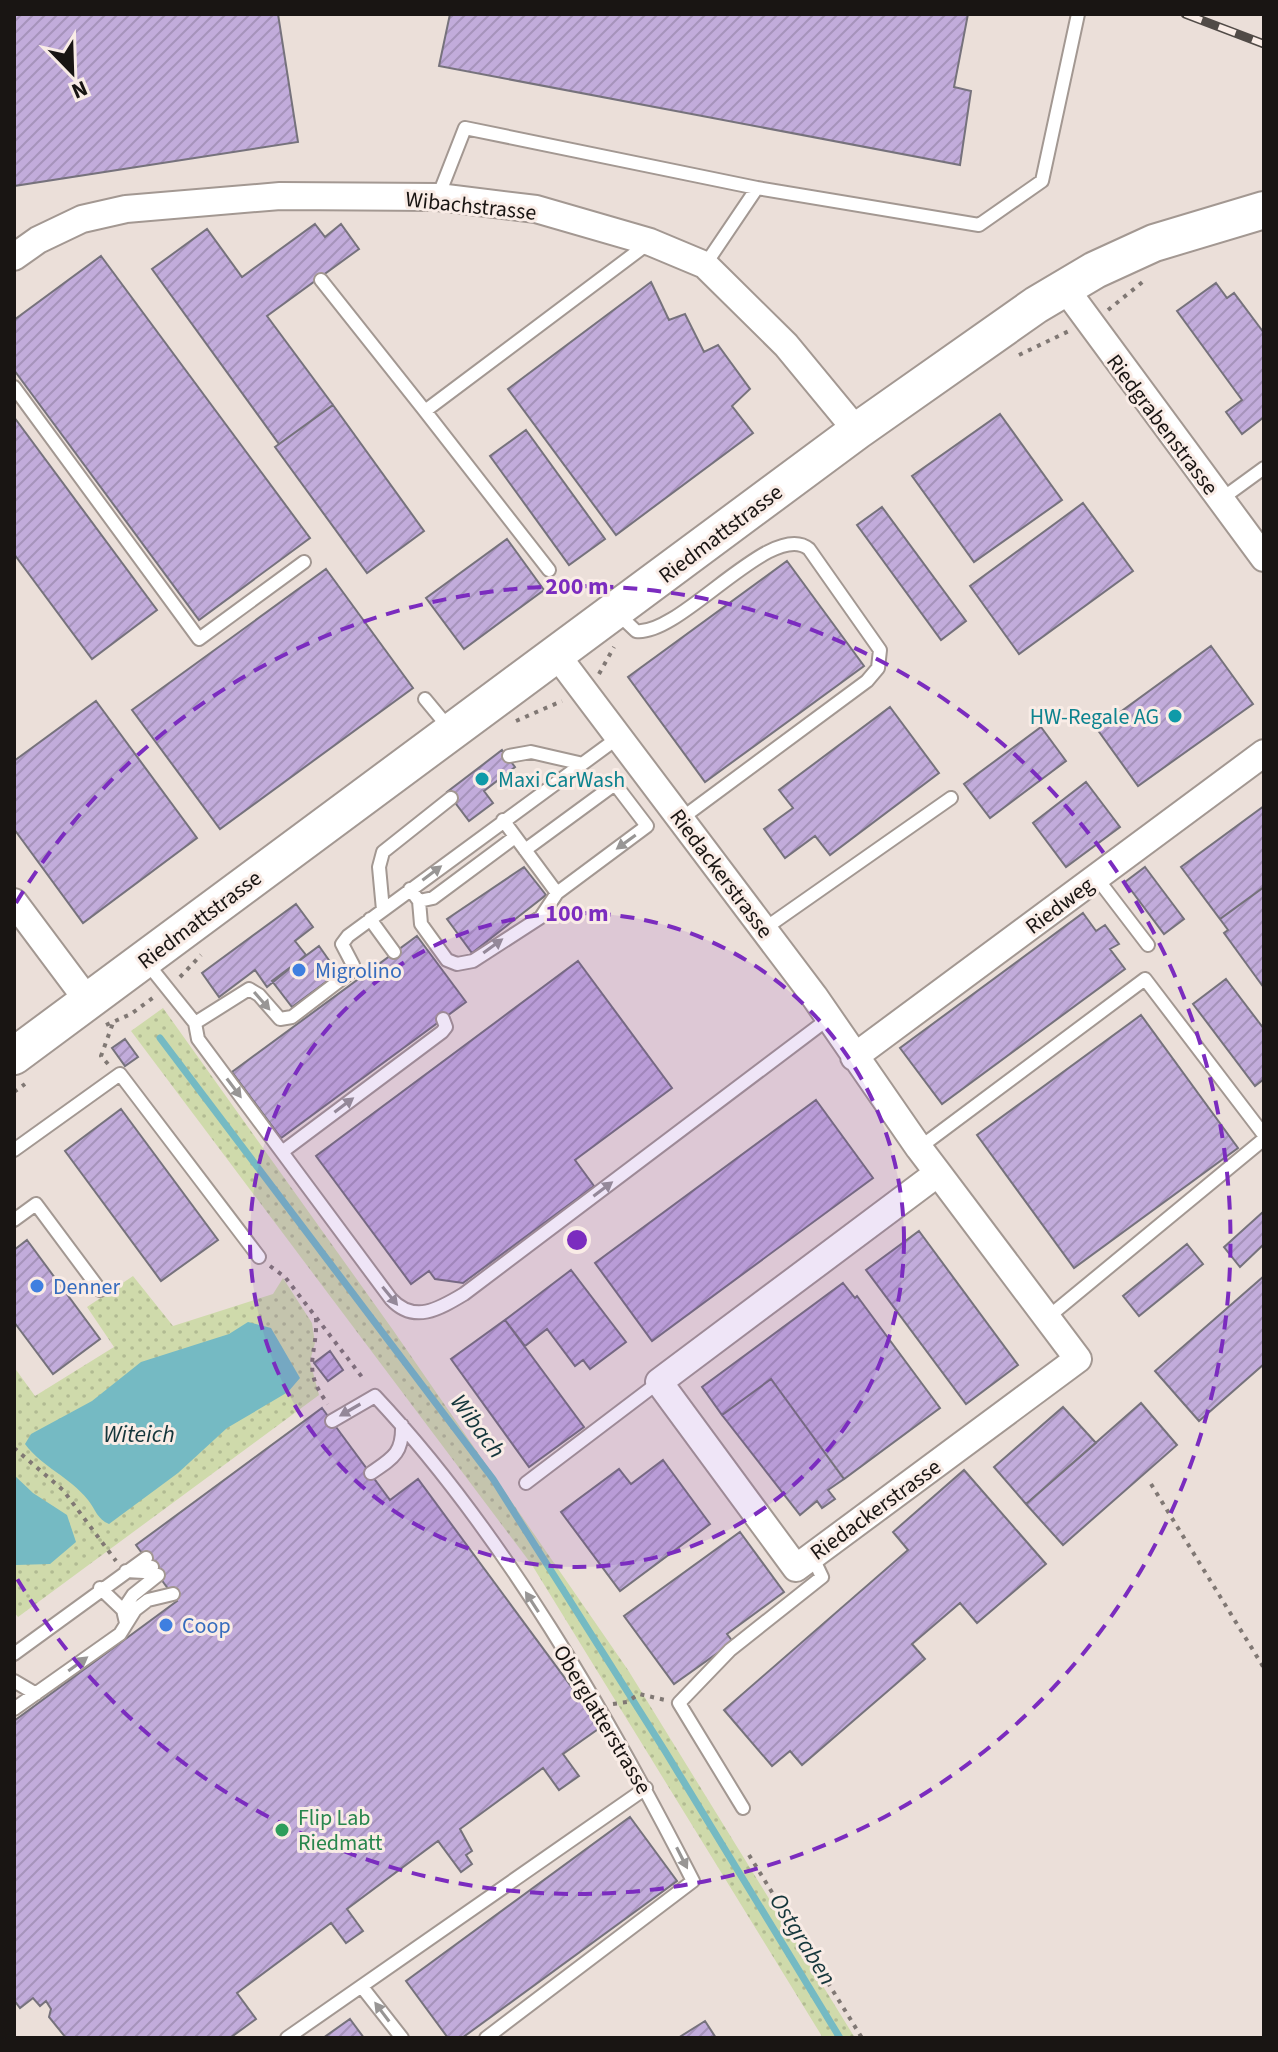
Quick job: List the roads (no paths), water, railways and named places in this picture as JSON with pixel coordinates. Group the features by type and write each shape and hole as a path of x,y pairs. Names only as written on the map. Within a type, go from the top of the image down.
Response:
{"main road":[{"name":"Riedmattstrasse","path":"14,1056 100,1012 145,960 857,431 1064,287 1154,243 1264,210"}],"street":[{"name":"Wibachstrasse","path":"14,257 38,240 82,219 126,209 280,196 438,197 536,209 650,242 705,265 786,345 857,431"},
{"name":"Riedgrabenstrasse","path":"1064,287 1264,558"},
{"name":"Riedackerstrasse","path":"556,654 682,818 919,1148 1078,1359 796,1568 659,1382"},
{"name":"Riedweg","path":"854,1057 1264,753"},
{"path":"14,902 100,1012"},
{"path":"659,1382 938,1173"}],"lane":[{"path":"438,197 465,128 757,188 979,225 1042,181 1078,14"},
{"path":"705,265 757,188"},
{"path":"425,411 650,242"},
{"path":"321,280 549,570"},
{"path":"14,387 199,639 304,562"},
{"path":"1220,500 1264,468"},
{"path":"615,611 632,628 649,631 777,549 801,544 809,549 880,650 878,668 867,681 682,818"},
{"path":"425,699 451,731"},
{"path":"195,1023 249,989 259,995 280,1019 292,1017 352,971 353,965 342,942 579,763 619,737"},
{"path":"509,756 531,752 579,763"},
{"path":"410,889 419,901 421,924 447,960 465,963 541,917 557,893 647,826 615,784 525,850"},
{"path":"383,910 379,867 383,852 451,798"},
{"path":"764,929 951,798"},
{"path":"503,820 557,893"},
{"path":"419,901 433,898 515,837"},
{"path":"1096,877 1148,945"},
{"path":"370,919 394,952"},
{"path":"145,960 195,1023 198,1039 397,1306 414,1314 431,1311 464,1294 828,1019"},
{"path":"919,1148 1145,979 1264,1137 1047,1318"},
{"path":"282,1152 445,1030 443,1019"},
{"path":"14,1150 120,1074 259,1257"},
{"path":"14,1220 36,1204 100,1290"},
{"path":"526,1483 659,1382"},
{"name":"Oberglatterstrasse","path":"332,1421 375,1396 402,1425 513,1574 646,1788 693,1881 486,2038"},
{"path":"371,1473 399,1455 403,1444 402,1425"},
{"path":"743,1808 679,1703 730,1650 822,1577 812,1556"},
{"path":"14,1654 126,1571 152,1567 133,1595 120,1634 14,1709"},
{"path":"100,1588 124,1616"},
{"path":"124,1616 148,1600 173,1594"},
{"path":"14,1681 36,1694"},
{"path":"287,2038 646,1788"},
{"path":"362,1987 402,2038"}],"water":[{"name":"Witeich","path":"248,1322 271,1328 300,1378 288,1392 227,1428 178,1473 109,1524 99,1517 81,1492 25,1444 31,1434 92,1401 141,1362 229,1334"},
{"path":"14,1475 33,1493 67,1515 76,1542 50,1564 16,1565"}],"waterway":[{"name":"Wibach","path":"160,1038 493,1479 665,1751 840,2038"}],"railway":[{"path":"1185,14 1264,44"}],"place":[{"name":"HW-Regale AG","path":"1175,716"},
{"name":"Maxi CarWash","path":"482,779"},
{"name":"Migrolino","path":"299,970"},
{"name":"Denner","path":"37,1286"},
{"name":"Coop","path":"166,1625"},
{"name":"Flip Lab Riedmatt","path":"282,1830"}],"water label":[{"name":"Ostgraben","path":"803,1939"}]}
